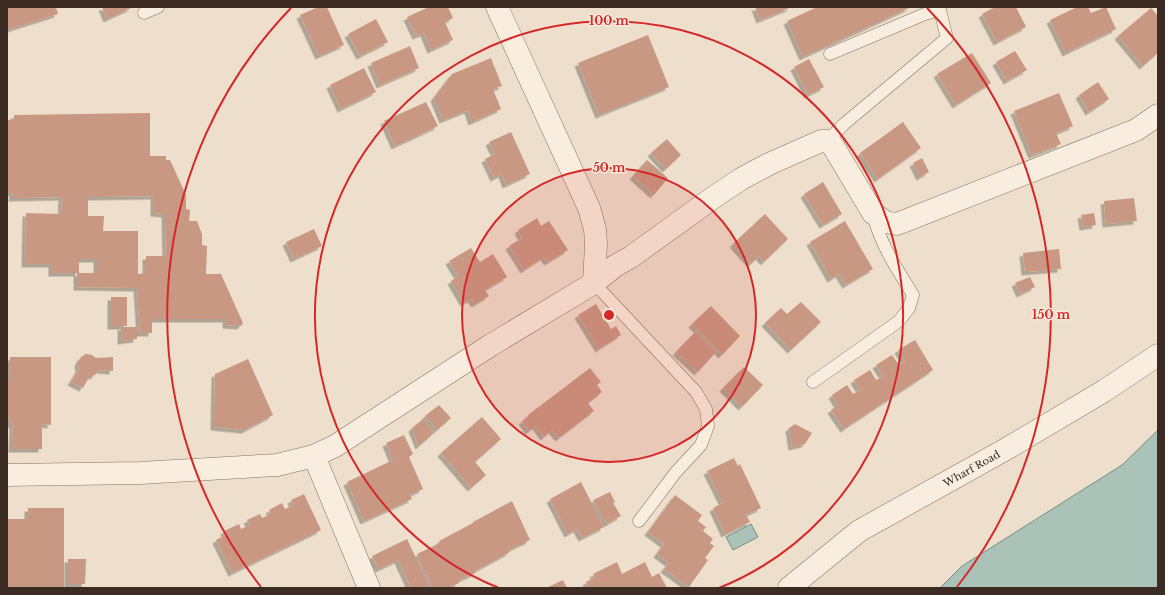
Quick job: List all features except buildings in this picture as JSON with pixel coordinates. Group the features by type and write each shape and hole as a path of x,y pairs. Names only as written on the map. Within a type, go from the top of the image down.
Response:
{"street":[{"path":"497,7 589,208 595,228 596,244 594,283"},
{"path":"7,475 140,473 277,465 314,456 335,446 491,345 594,283 615,266 631,257 741,179 814,143 827,141 833,146 873,213 885,222 897,224 1136,130 1158,115"},
{"name":"Wharf Road","path":"789,588 859,531 1008,448 1104,392 1158,356"},
{"path":"314,456 369,588"}],"lane":[{"path":"144,13 158,7"},
{"path":"827,141 844,124 947,38 939,8 830,54"},
{"path":"813,382 899,321 909,308 912,295 882,243 876,230 873,213"},
{"path":"594,283 696,392 706,409 708,426 701,445 676,472 638,521"}],"shaded area":[{"path":"1158,430 1158,588 940,588 962,566 1122,465"},
{"path":"751,524 758,537 733,550 726,537"}]}
